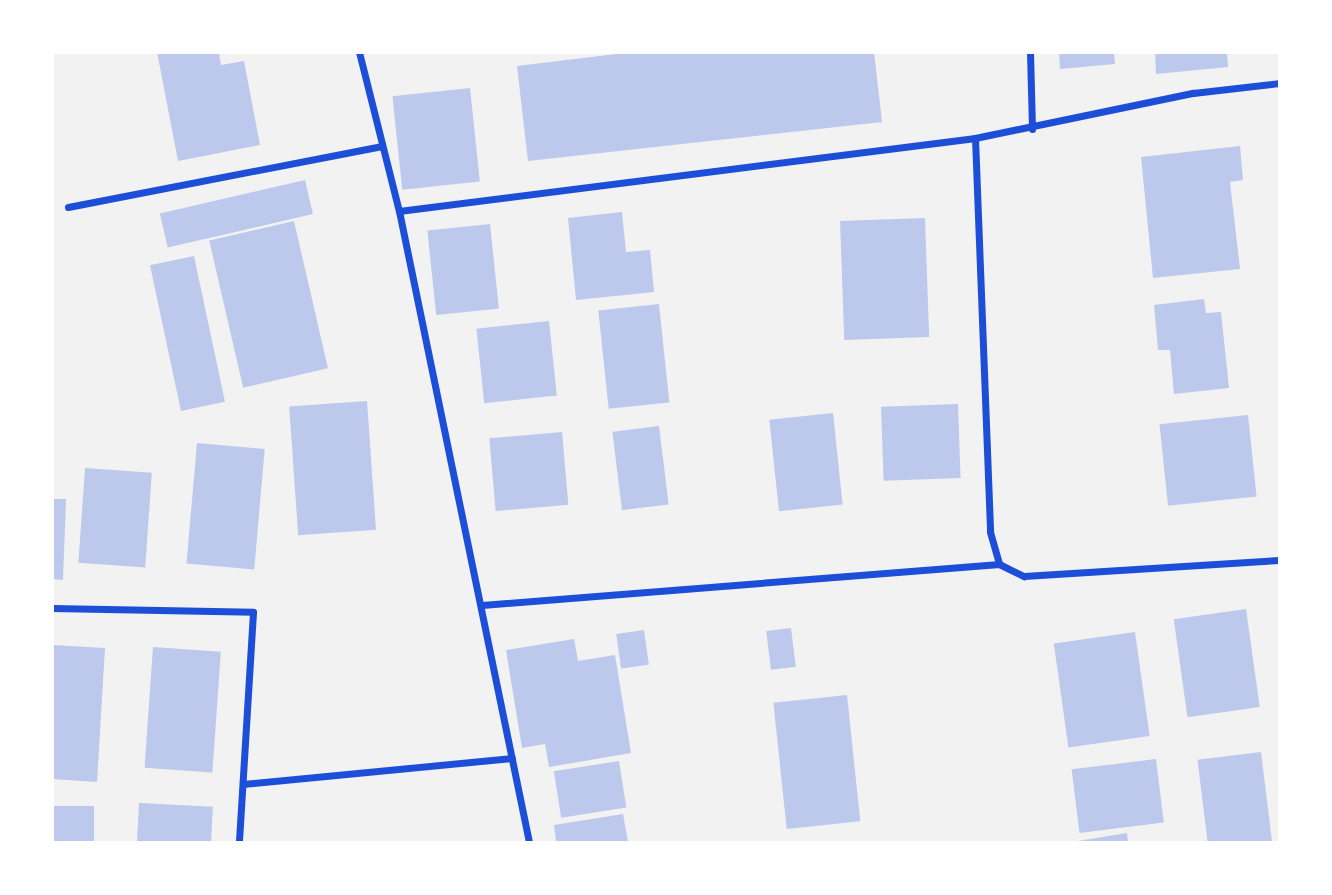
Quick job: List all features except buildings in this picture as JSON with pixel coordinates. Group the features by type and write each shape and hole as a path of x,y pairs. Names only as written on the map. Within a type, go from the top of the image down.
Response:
{"street":[{"path":"359,52 399,211 482,605 528,842"},
{"path":"1030,52 1032,130"},
{"path":"399,211 1032,130 1193,93 1279,83"},
{"path":"975,138 990,532 999,564"},
{"path":"68,207 382,146"},
{"path":"482,605 999,564 1024,576 1279,559"},
{"path":"52,608 253,612 239,842"},
{"path":"243,785 512,758"}]}
